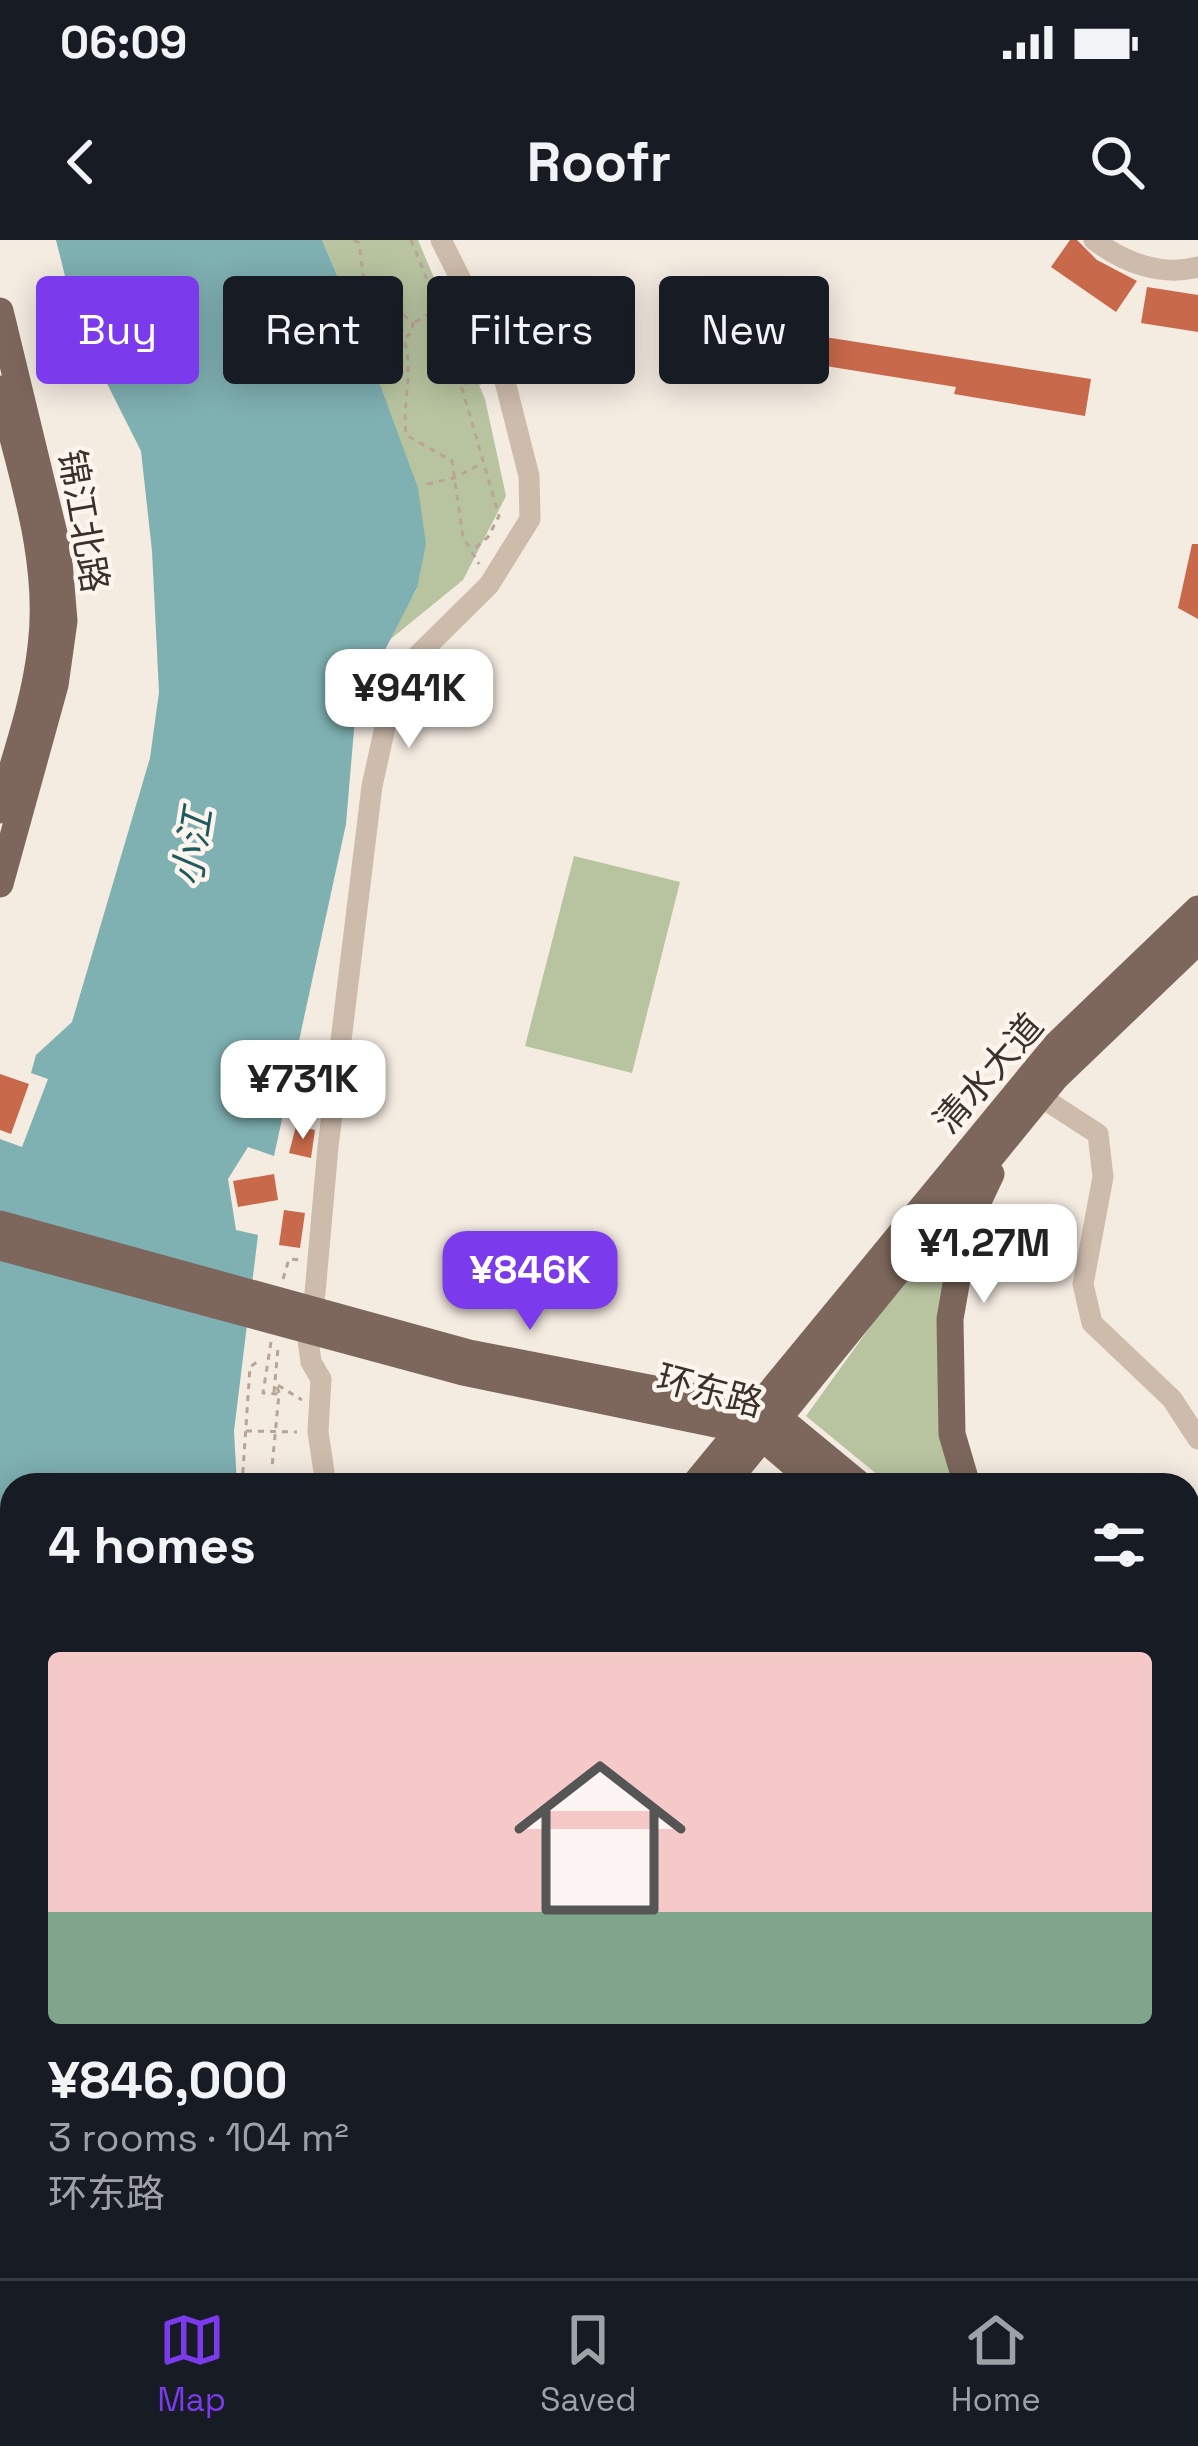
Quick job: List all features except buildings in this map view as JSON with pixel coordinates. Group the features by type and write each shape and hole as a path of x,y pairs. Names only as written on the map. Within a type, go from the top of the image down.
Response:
{"main road":[{"name":"锦江北路","path":"0,311 58,550 64,621 55,685 0,884"},
{"name":"锦江北路","path":"0,389 38,553 44,620 36,681 0,810"},
{"name":"清水大道","path":"760,1424 1056,1045 1198,909"},
{"name":"清水大道","path":"760,1424 1075,1057 1198,941"},
{"path":"963,1473 952,1434 950,1319 965,1227 1012,1131"},
{"path":"0,1224 291,1319"},
{"path":"0,1246 291,1319 469,1353 760,1424"},
{"path":"707,1473 760,1424"},
{"path":"731,1473 760,1424"},
{"name":"环东路","path":"760,1424 807,1473"},
{"name":"环东路","path":"760,1424 840,1473"}],"street":[{"path":"324,1473 318,1421 321,1379 291,1319 372,786 391,700 409,664 489,585 530,520 529,476 498,354 441,240"},
{"path":"1094,240 1121,261 1181,272 1198,267"},
{"path":"1041,1097 1098,1134 1103,1177 1083,1284 1092,1323 1172,1399 1198,1439"}],"path":[{"path":"354,240 359,243 364,282 413,322"},
{"path":"411,240 427,279"},
{"path":"413,322 427,315"},
{"path":"413,322 404,339 410,362 403,415 406,435 452,460 463,537 487,576"},
{"path":"461,384 499,516 472,551"},
{"path":"427,484 454,478 483,463"},
{"path":"272,1467 276,1384 291,1319 289,1259 308,1261"},
{"path":"276,1394 263,1393 291,1319"},
{"path":"242,1473 250,1367 257,1362"},
{"path":"276,1384 318,1421"},
{"path":"244,1430 275,1431 318,1421"}],"green space":[{"path":"322,240 418,240 433,276 427,276 427,384 479,384 506,496 463,580 387,642 417,589 370,384 403,384 403,276 337,276"},
{"path":"574,856 680,882 632,1073 525,1046"},
{"path":"947,1220 944,1366 960,1473 875,1473 806,1416"}],"water":[{"name":"小江","path":"56,240 322,240 337,276 223,276 223,384 380,384 418,488 426,544 417,588 356,706 346,824 274,1156 248,1147 228,1179 236,1230 258,1235 234,1431 236,1473 0,1473 0,1139 22,1147 48,1079 31,1073 36,1055 72,1022 150,758 159,692 141,451 107,384 199,384 199,276 65,276"}]}
